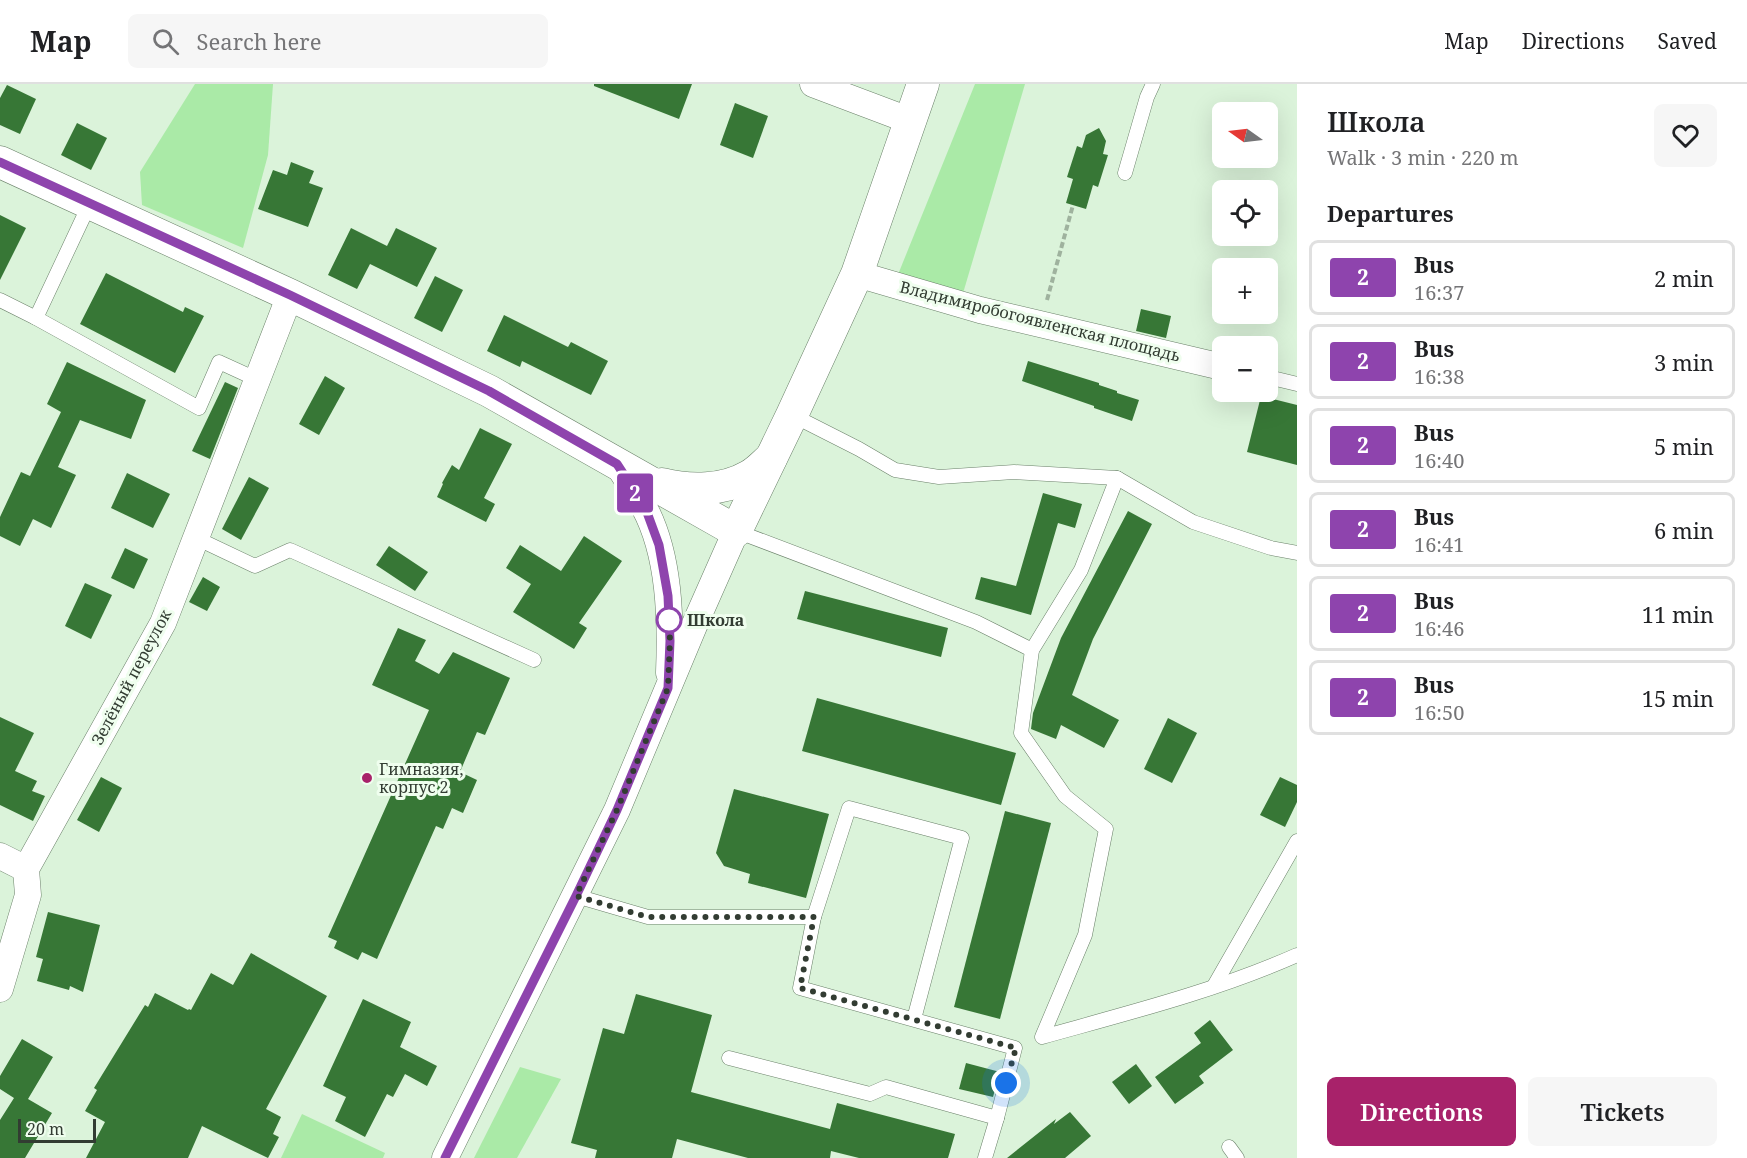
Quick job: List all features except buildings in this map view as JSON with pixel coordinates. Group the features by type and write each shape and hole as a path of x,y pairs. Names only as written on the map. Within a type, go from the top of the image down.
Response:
{"street":[{"path":"813,84 911,121"},
{"path":"445,1158 617,810 736,531 857,274 923,84"},
{"path":"0,162 290,295 489,391 736,531"},
{"name":"Владимиробогоявленская площадь","path":"857,274 980,310 1212,365"},
{"name":"Зелёный переулок","path":"26,869 163,623 290,295"},
{"path":"630,472 679,488 700,489 726,486 750,476 773,456"},
{"path":"630,472 659,545 668,596 670,641 668,688"},
{"path":"0,856 26,869 28,895 0,989"}],"lane":[{"path":"1125,173 1147,97 1153,84"},
{"path":"36,318 90,203"},
{"path":"0,300 199,408 219,362 258,380"},
{"path":"1278,379 1297,384"},
{"path":"792,415 895,470 939,477 1014,472 1117,478 1193,522 1271,548 1297,553"},
{"path":"1117,478 1081,570 1032,650 1022,732 1065,796 1106,829 1085,935 1042,1037 1153,1006 1273,966 1297,955"},
{"path":"736,531 976,622 1032,650"},
{"path":"196,538 255,566 290,550 534,660"},
{"path":"914,1019 962,838 849,808 814,917 800,988 1016,1048 985,1158"},
{"path":"1214,986 1297,841"},
{"path":"576,896 648,917 814,917"},
{"path":"729,1058 870,1094 886,1086 997,1118"}],"path":[{"path":"1040,324 1073,206"}],"green space":[{"path":"195,84 273,84 268,155 243,248 142,205 140,172"},
{"path":"975,84 1025,84 961,300 897,277"},
{"path":"520,1067 561,1079 517,1158 474,1158"},
{"path":"302,1114 385,1153 383,1158 281,1158"}],"bus line":[{"name":"2","path":"0,162 290,295 489,391 617,464 645,507 659,545 668,596 670,641 668,688 617,810 445,1158"}],"place":[{"name":"Школа","path":"669,620"},
{"name":"Гимназия, корпус 2","path":"367,778"}],"route":[{"path":"669,620 669,618 668,688 617,810 576,896 648,917 814,917 800,988 1016,1048 1006,1083"}]}
